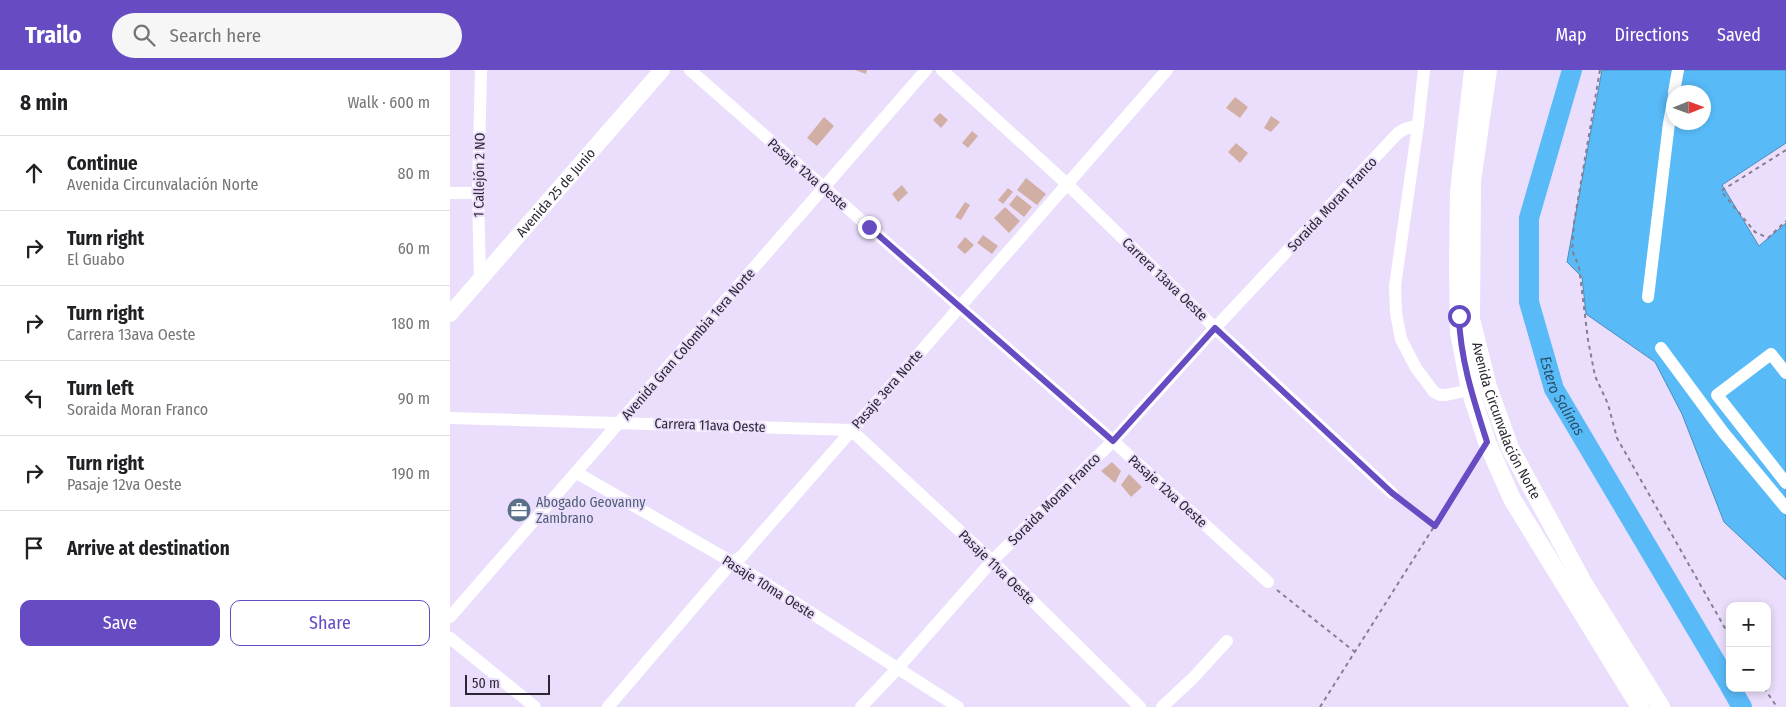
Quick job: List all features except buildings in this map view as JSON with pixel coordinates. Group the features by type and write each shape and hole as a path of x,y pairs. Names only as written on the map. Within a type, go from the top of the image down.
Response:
{"main road":[{"name":"Avenida Circunvalación Norte","path":"1473,70 1471,319 1488,387 1510,448 1584,584 1661,707"},
{"name":"Avenida Circunvalación Norte","path":"1488,70 1459,192 1459,332 1470,390 1491,450 1512,499 1640,707"},
{"path":"1491,450 1510,448"}],"street":[{"name":"1 Callejón 2 NO","path":"480,280 478,193 482,70"},
{"name":"Avenida 25 de Junio","path":"450,314 662,70"},
{"name":"Pasaje 12va Oeste","path":"690,70 1113,441 1268,582"},
{"name":"Avenida Gran Colombia 1era Norte","path":"450,617 926,70"},
{"name":"Carrera 13ava Oeste","path":"942,70 1067,184 1215,328 1392,493"},
{"name":"Pasaje 3era Norte","path":"608,707 732,562 741,557 1167,70"},
{"path":"1424,70 1395,286 1398,322 1401,339 1416,368 1434,392 1446,396 1470,390"},
{"path":"1676,85 1678,70"},
{"name":"Soraida Moran Franco","path":"861,707 992,561 1113,441 1215,328 1398,133 1418,125"},
{"path":"1648,297 1667,130"},
{"path":"450,193 478,193"},
{"path":"1661,348 1723,432 1786,508"},
{"path":"1786,373 1771,354 1717,395 1786,483"},
{"name":"Carrera 11ava Oeste","path":"450,418 851,430"},
{"name":"Pasaje 11va Oeste","path":"851,430 992,561 1140,707"},
{"name":"Pasaje 10ma Oeste","path":"577,473 732,562 958,707"},
{"path":"450,638 535,707"},
{"path":"1162,707 1193,678 1227,641"}],"path":[{"path":"1600,70 1574,223 1572,250 1579,268 1588,340 1595,376 1608,404 1617,438 1726,630"},
{"path":"1786,150 1721,191 1755,232 1768,238 1786,222"},
{"path":"1320,707 1435,526 1491,450"},
{"path":"1392,493 1435,526"},
{"path":"1268,582 1355,652"},
{"path":"1767,692 1777,707"}],"water":[{"path":"1602,70 1786,70 1786,143 1722,185 1759,246 1786,223 1786,580 1724,522 1682,414 1655,362 1586,314 1582,277 1567,262"}],"waterway":[{"name":"Estero Salinas","path":"1572,70 1529,218 1529,302 1554,389 1726,679"},
{"name":"Estero Salinas","path":"1733,692 1742,707"}],"place":[{"name":"Abogado Geovanny Zambrano","path":"519,510"}],"route":[{"path":"869,227 1113,441 1215,328 1392,493 1435,526 1487,442 1470,390 1459,332 1459,316"}]}
